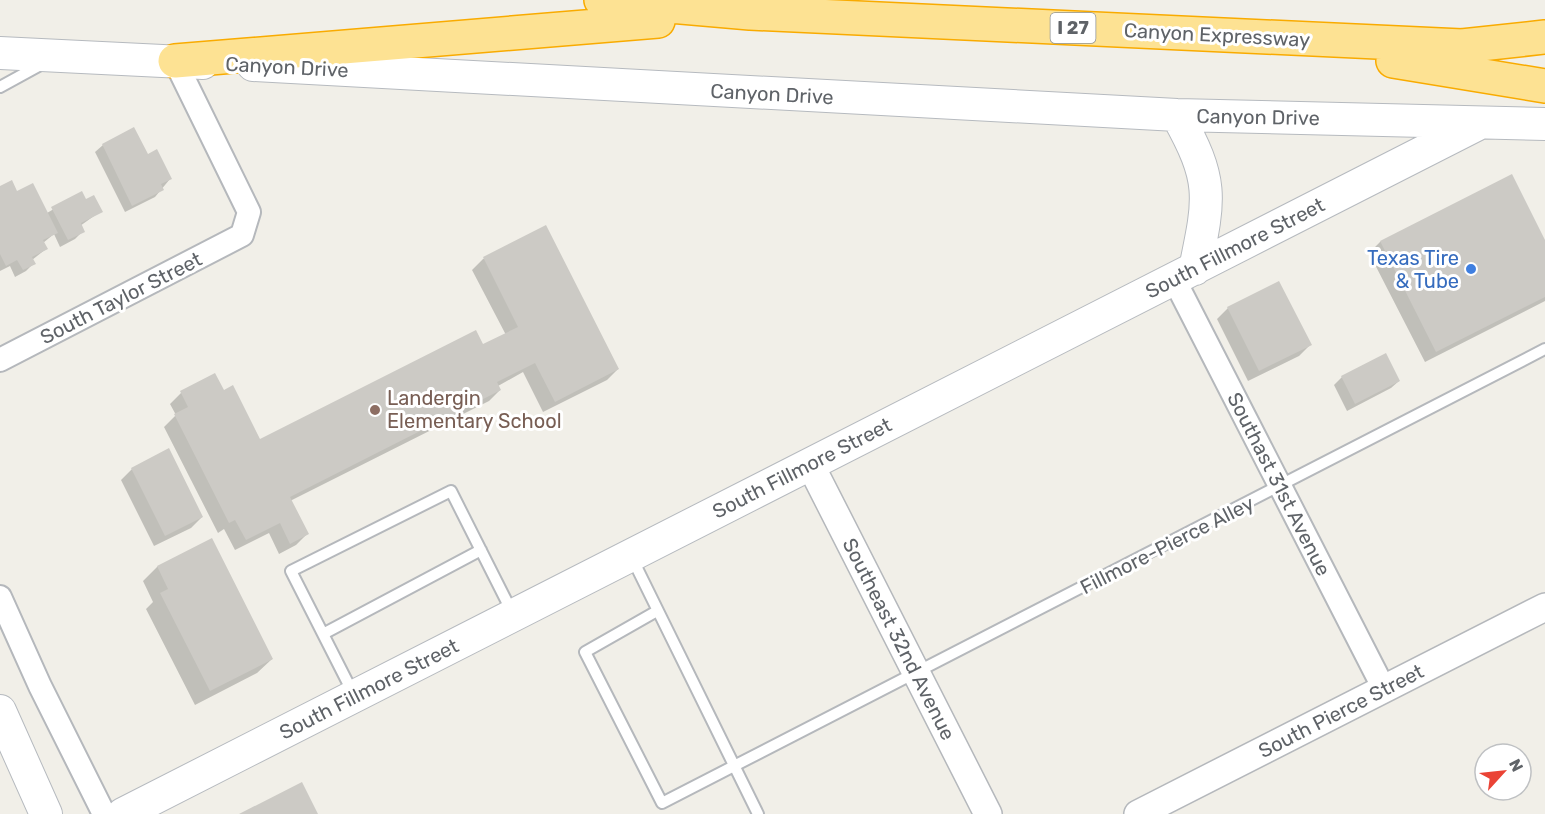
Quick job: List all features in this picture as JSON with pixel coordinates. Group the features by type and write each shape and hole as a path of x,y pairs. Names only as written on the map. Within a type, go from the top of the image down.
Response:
{"highway":[{"name":"Canyon Expressway","path":"601,0 750,13 1461,46 1545,37"},
{"path":"176,61 750,13"},
{"path":"1250,37 1545,86"}],"main road":[{"name":"Canyon Drive","path":"0,53 1177,115 1482,122 1543,128"},
{"path":"1177,115 1196,148 1205,173 1205,219 1185,274"},
{"name":"South Fillmore Street","path":"123,814 1482,122"},
{"path":"0,711 46,814"}],"street":[{"name":"South Taylor Street","path":"0,360 242,235 249,212 176,61"},
{"name":"Southast 31st Avenue","path":"1185,274 1281,487 1384,689"},
{"name":"Southeast 32nd Avenue","path":"810,464 988,814"},
{"path":"0,597 40,686 104,814"},
{"name":"South Pierce Street","path":"1138,814 1545,607"}],"lane":[{"path":"0,87 58,56"},
{"name":"Fillmore-Pierce Alley","path":"657,611 585,652 662,803 1281,487 1545,349"},
{"path":"355,696 291,571 451,490 514,615"},
{"path":"323,634 481,550"},
{"path":"631,555 758,814"}],"building":[{"path":"134,127 148,154 157,149 172,179 161,184 164,190 132,206 102,144"},
{"path":"1512,174 1545,240 1545,297 1436,352 1380,241"},
{"path":"12,180 17,191 33,183 58,233 43,240 48,249 32,257 36,264 23,270 17,260 6,266 0,254 0,186"},
{"path":"82,191 86,199 94,195 103,212 81,223 85,232 68,240 51,207"},
{"path":"546,225 619,369 555,402 535,363 497,382 501,390 290,497 309,534 290,544 280,523 246,540 235,520 229,523 174,414 188,407 180,391 215,373 224,390 233,385 260,439 476,330 483,344 518,327 483,257"},
{"path":"1279,281 1312,345 1259,371 1227,307"},
{"path":"1386,353 1400,381 1355,404 1341,376"},
{"path":"169,448 203,517 165,536 131,468"},
{"path":"212,538 273,659 210,691 160,593 168,589 157,566"},
{"path":"302,782 318,814 239,814"}],"place":[{"name":"Texas Tire & Tube","path":"1471,269"},
{"name":"Landergin Elementary School","path":"375,410"}]}
